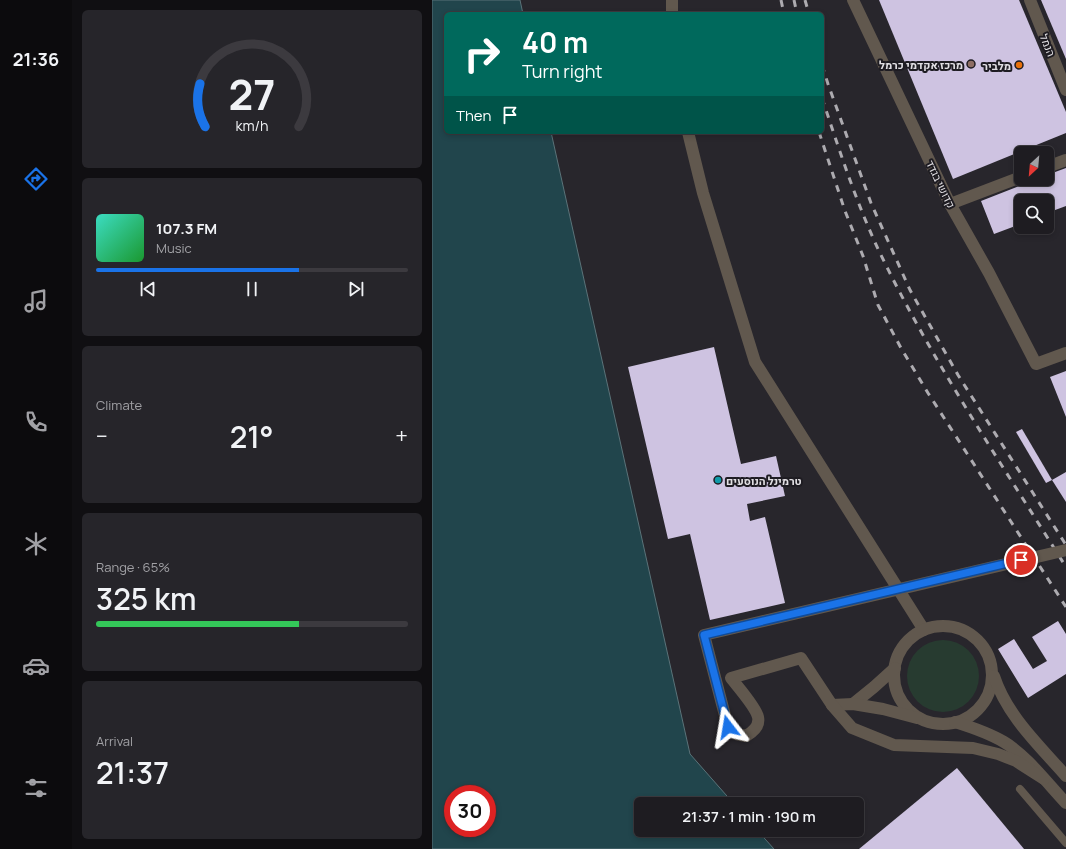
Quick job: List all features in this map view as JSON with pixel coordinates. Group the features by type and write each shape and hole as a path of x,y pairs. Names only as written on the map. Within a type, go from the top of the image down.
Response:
{"street":[{"path":"672,0 672,12"},
{"name":"קדושי בגדד","path":"853,0 950,204 989,273 1036,364 1066,353"},
{"name":"הנמל","path":"1030,0 1066,90"},
{"path":"688,134 703,193 755,362 924,630"},
{"path":"1054,164 1066,160"},
{"path":"950,204 1014,180"},
{"path":"1044,779 1016,761 998,754 972,748 894,745 852,728 832,705 801,658 731,678 751,704 758,716 757,726 753,732 746,736 736,734 728,727 704,635 1066,550"},
{"path":"992,670 991,685 986,699 976,712 962,720 947,724 930,722 916,716 904,705 896,690 894,676 896,662 902,648 912,638 924,630 946,627 954,628 968,634 980,643 988,656 998,690 1006,705 1015,718 1066,776"},
{"path":"853,704 874,688 895,668"},
{"path":"832,705 853,704 883,709 923,719"},
{"path":"955,722 972,727 1004,742 1018,753 1066,803"}],"lane":[{"path":"1020,790 1066,843"}],"green space":[{"path":"943,640 963,646 973,656 979,676 973,696 963,706 943,712 923,706 913,696 907,676 913,656 923,646"}],"water":[{"path":"432,0 520,0 523,12 444,12 444,134 551,134 690,754 728,797 634,797 634,837 763,837 774,849 432,849"}],"building":[{"name":"מרכז אקדמי כרמל","path":"879,0 1019,0 1066,112 1066,133 1034,146 1014,146 1014,154 953,179"},
{"path":"1041,0 1066,0 1066,59"},
{"path":"1066,168 1066,206 1054,210 1054,194 1014,194 1014,227 994,234 981,201 1019,186 1054,186 1054,172"},
{"name":"טרמינל הנוסעים","path":"714,347 741,464 776,456 785,496 747,504 750,521 765,517 785,603 710,620 690,534 668,539 628,367"},
{"path":"1066,371 1066,417 1050,377"},
{"path":"1022,429 1052,480 1046,483 1016,432"},
{"path":"1066,472 1066,502 1052,480"},
{"path":"1058,621 1066,634 1066,674 1028,698 998,649 1014,639 1033,669 1047,661 1032,637"},
{"path":"957,768 1024,849 859,849"}],"railway":[{"path":"781,0 784,12"},
{"path":"794,0 797,12"},
{"path":"805,0 808,12"},
{"path":"824,71 871,203 910,290 958,375 1066,545"},
{"path":"824,104 863,214 879,251 900,292 944,372 1066,567"},
{"path":"820,134 845,211 863,256 878,305 901,348 928,393 1066,607"}],"place":[{"name":"מרכז אקדמי כרמל","path":"971,64"},
{"name":"מלביר","path":"1019,65"},
{"name":"טרמינל הנוסעים","path":"718,480"}],"route":[{"path":"728,727 704,635 1021,560"}]}
